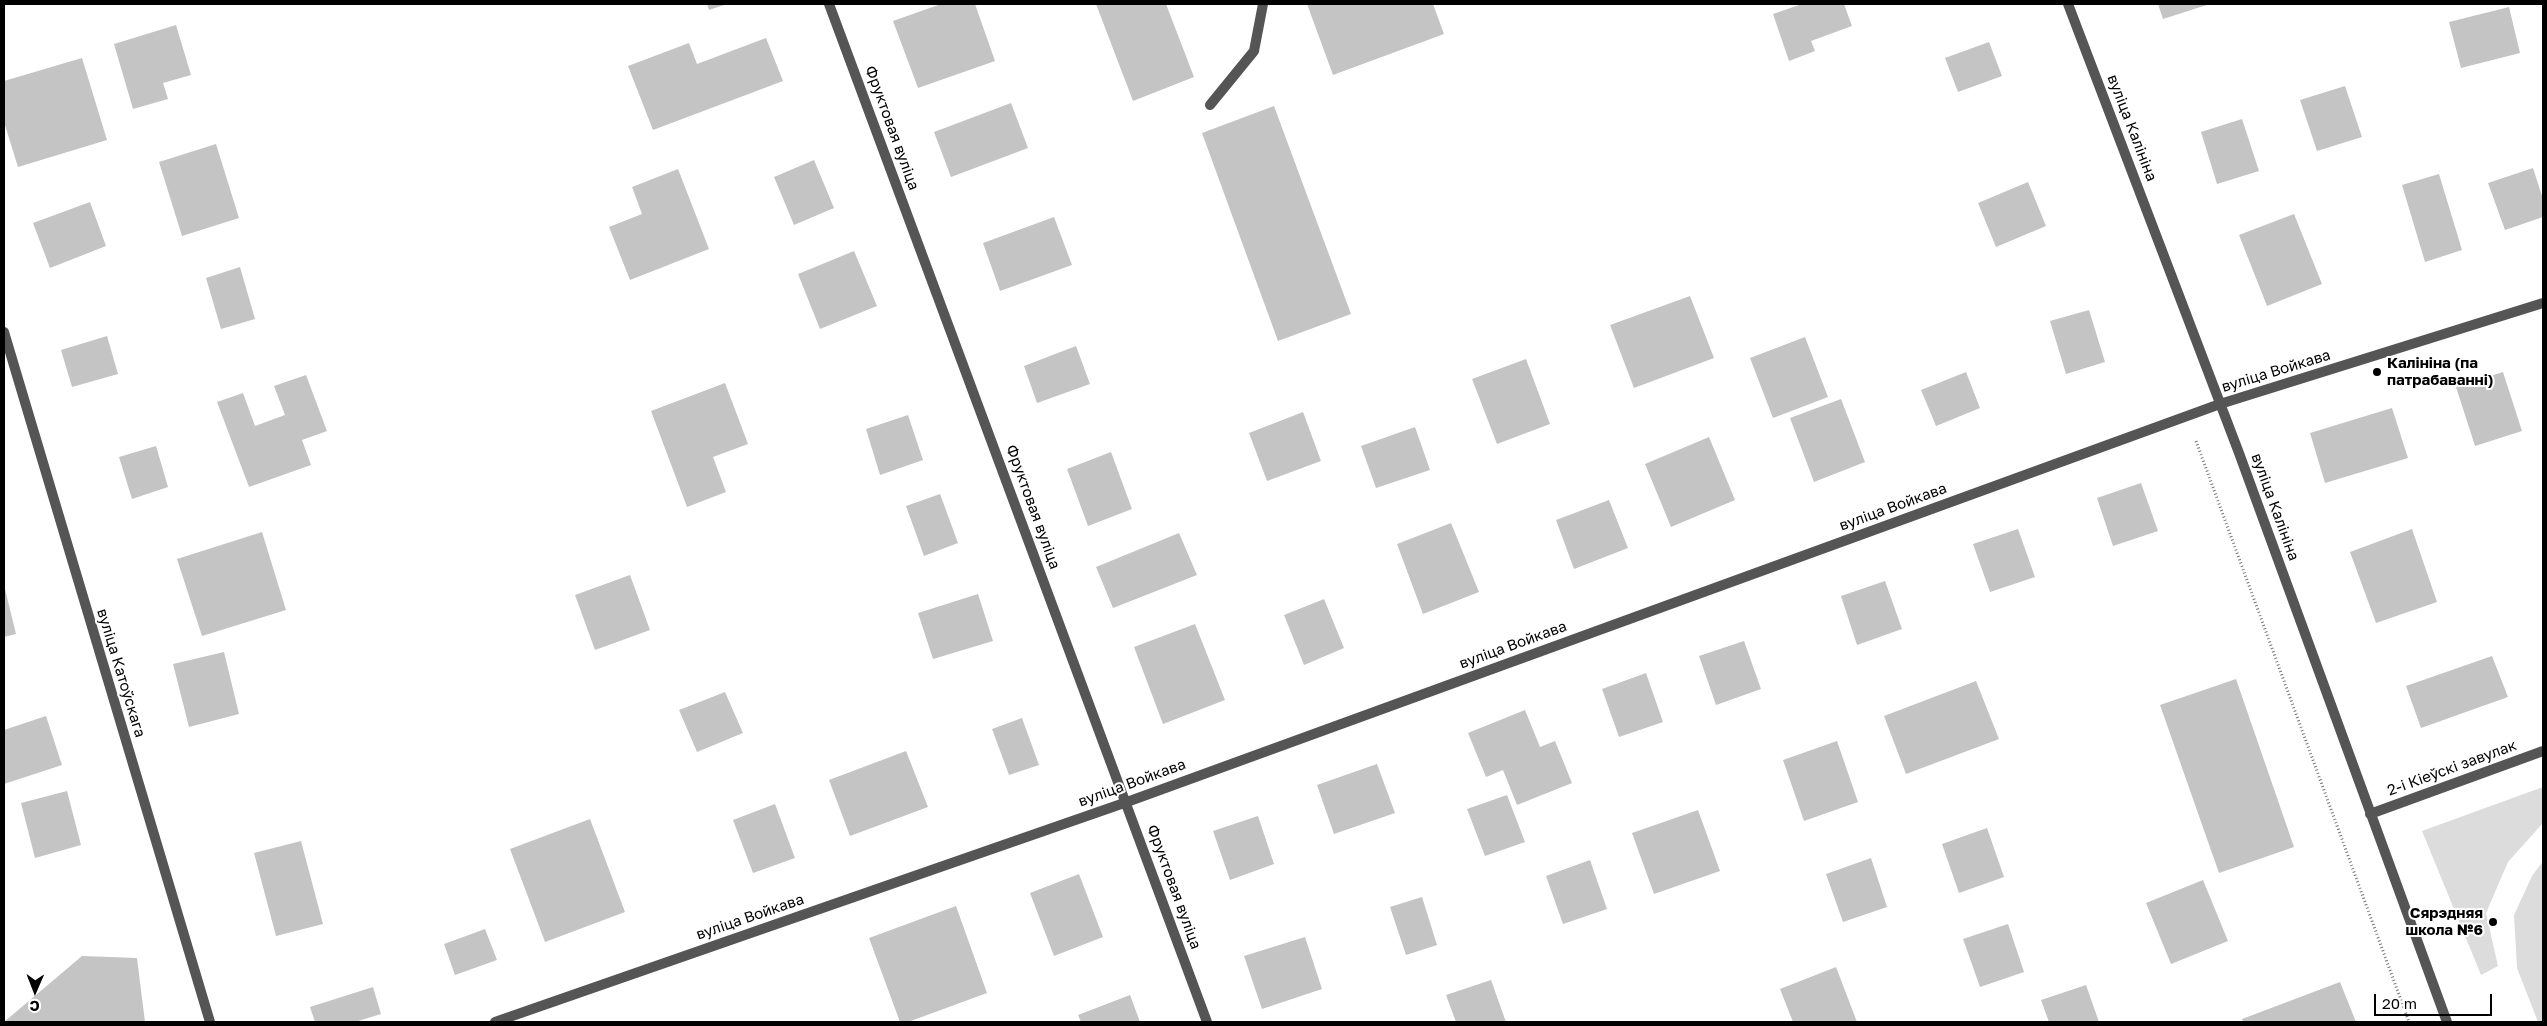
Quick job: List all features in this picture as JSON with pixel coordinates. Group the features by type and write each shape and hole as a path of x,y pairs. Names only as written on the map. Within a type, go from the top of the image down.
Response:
{"street":[{"name":"Фруктовая вуліца","path":"829,4 1127,802 1207,1022"},
{"path":"1210,105 1254,51 1263,4"},
{"name":"вуліца Калініна","path":"2068,4 2220,404 2447,1022"},
{"name":"вуліца Войкава","path":"495,1022 1127,802 2220,404 2543,303"},
{"name":"вуліца Катоўскага","path":"4,332 210,1022"},
{"name":"2-і Кіеўскі завулак","path":"2370,814 2543,751"}],"path":[{"path":"2187,416 2346,845 2409,1022"}],"shaded area":[{"path":"2543,787 2543,823 2508,862 2486,913 2498,966 2481,975 2422,831"},
{"path":"2543,861 2543,1022 2538,1022 2517,968 2514,915 2532,876"}],"building":[{"path":"707,4 727,4 709,10"},
{"path":"941,4 975,4 995,61 918,88 893,21"},
{"path":"1096,4 1166,4 1194,77 1133,101"},
{"path":"1307,4 1433,4 1444,34 1333,75"},
{"path":"1802,4 1844,4 1852,26 1811,41 1815,51 1789,61 1773,14"},
{"path":"2158,4 2210,4 2163,19"},
{"path":"2509,7 2520,53 2461,68 2449,22"},
{"path":"176,25 191,75 163,83 168,99 133,109 114,44"},
{"path":"766,38 783,81 653,130 628,66 689,43 697,64"},
{"path":"1989,42 2002,76 1958,92 1945,58"},
{"path":"82,58 107,140 18,167 4,122 4,81"},
{"path":"2345,86 2362,137 2317,151 2300,100"},
{"path":"1011,103 1028,148 951,177 934,132"},
{"path":"1274,106 1351,314 1278,341 1202,133"},
{"path":"2242,119 2259,171 2217,184 2201,132"},
{"path":"216,144 239,218 182,236 159,162"},
{"path":"814,160 834,208 794,225 774,177"},
{"path":"2533,168 2543,199 2543,217 2505,230 2488,183"},
{"path":"678,169 709,249 630,280 609,227 642,214 632,187"},
{"path":"2439,174 2462,250 2425,262 2402,185"},
{"path":"2028,182 2046,226 1996,247 1978,203"},
{"path":"90,202 106,246 50,268 33,223"},
{"path":"2294,214 2322,284 2267,306 2239,235"},
{"path":"1054,217 1072,265 1000,291 983,243"},
{"path":"854,251 877,306 820,329 798,274"},
{"path":"240,267 255,319 221,329 206,278"},
{"path":"1690,296 1714,358 1634,388 1610,325"},
{"path":"2089,310 2105,362 2066,374 2050,321"},
{"path":"107,336 118,374 72,387 61,350"},
{"path":"1805,337 1828,397 1773,418 1750,358"},
{"path":"1076,346 1090,384 1037,403 1024,366"},
{"path":"1526,359 1550,424 1497,444 1472,379"},
{"path":"1966,372 1980,408 1936,426 1921,390"},
{"path":"2503,372 2522,431 2475,446 2456,387"},
{"path":"306,375 327,431 302,440 311,465 249,487 217,402 243,393 255,426 285,415 274,386"},
{"path":"725,383 748,444 713,457 726,492 687,507 651,411"},
{"path":"1841,399 1865,462 1814,482 1790,418"},
{"path":"2392,408 2408,458 2325,483 2310,433"},
{"path":"1303,412 1321,461 1267,481 1249,433"},
{"path":"908,415 923,460 880,475 866,429"},
{"path":"1415,427 1430,470 1376,488 1361,446"},
{"path":"1709,437 1735,500 1671,527 1645,464"},
{"path":"156,446 168,487 132,499 119,457"},
{"path":"1111,452 1132,509 1088,526 1067,469"},
{"path":"2141,483 2158,531 2113,546 2097,498"},
{"path":"940,494 958,543 924,556 906,506"},
{"path":"1609,500 1628,548 1574,569 1556,520"},
{"path":"1451,523 1479,592 1423,614 1397,544"},
{"path":"2018,529 2035,577 1990,592 1973,544"},
{"path":"2412,529 2437,602 2376,623 2350,552"},
{"path":"262,532 286,610 202,636 177,559"},
{"path":"1179,533 1197,575 1113,608 1096,567"},
{"path":"630,575 650,630 595,650 575,595"},
{"path":"1885,581 1902,629 1857,645 1841,596"},
{"path":"4,585 16,634 4,637"},
{"path":"978,594 993,641 933,659 918,613"},
{"path":"1324,599 1344,648 1304,665 1284,615"},
{"path":"1195,624 1225,700 1163,724 1134,647"},
{"path":"1744,641 1761,689 1716,705 1699,656"},
{"path":"224,652 239,714 189,727 173,664"},
{"path":"2492,656 2508,697 2421,728 2406,686"},
{"path":"1646,673 1663,722 1619,737 1602,689"},
{"path":"2236,679 2294,847 2219,873 2160,705"},
{"path":"1976,681 1999,739 1906,774 1884,716"},
{"path":"725,692 743,733 697,752 679,710"},
{"path":"1525,710 1540,747 1555,741 1572,783 1517,805 1503,770 1486,777 1468,733"},
{"path":"46,716 62,765 4,784 4,730"},
{"path":"1022,718 1039,765 1009,775 992,729"},
{"path":"1837,741 1858,802 1804,821 1783,760"},
{"path":"906,751 928,807 850,836 829,780"},
{"path":"1377,764 1395,813 1334,834 1317,785"},
{"path":"67,791 81,845 35,858 21,803"},
{"path":"1507,795 1525,842 1485,856 1467,809"},
{"path":"775,804 795,858 753,873 733,820"},
{"path":"1698,810 1720,871 1654,894 1632,833"},
{"path":"1258,816 1274,864 1230,880 1213,831"},
{"path":"590,819 625,912 545,942 510,849"},
{"path":"1987,828 2004,877 1959,893 1942,844"},
{"path":"301,841 323,924 276,936 254,853"},
{"path":"1871,858 1887,907 1843,922 1826,874"},
{"path":"1590,860 1607,909 1563,924 1546,876"},
{"path":"1079,874 1103,937 1054,956 1030,893"},
{"path":"2203,880 2228,941 2171,964 2146,903"},
{"path":"1422,897 1437,945 1406,955 1390,907"},
{"path":"956,906 987,993 908,1022 900,1022 869,938"},
{"path":"2008,924 2024,972 1980,987 1963,939"},
{"path":"485,929 497,960 455,975 444,944"},
{"path":"1305,937 1322,989 1262,1009 1244,956"},
{"path":"82,956 137,958 145,1022 4,1022"},
{"path":"1836,967 1857,1022 1793,1022 1780,989"},
{"path":"1491,980 1506,1022 1456,1022 1446,995"},
{"path":"2340,982 2356,1022 2243,1022 2242,1019"},
{"path":"2086,985 2099,1022 2049,1022 2041,1000"},
{"path":"373,987 381,1014 355,1022 315,1022 310,1007"},
{"path":"1130,995 1140,1022 1081,1022 1078,1015"}],"place":[{"name":"Калініна (па патрабаванні)","path":"2377,372"},
{"name":"Сярэдняя школа №6","path":"2493,922"}]}
